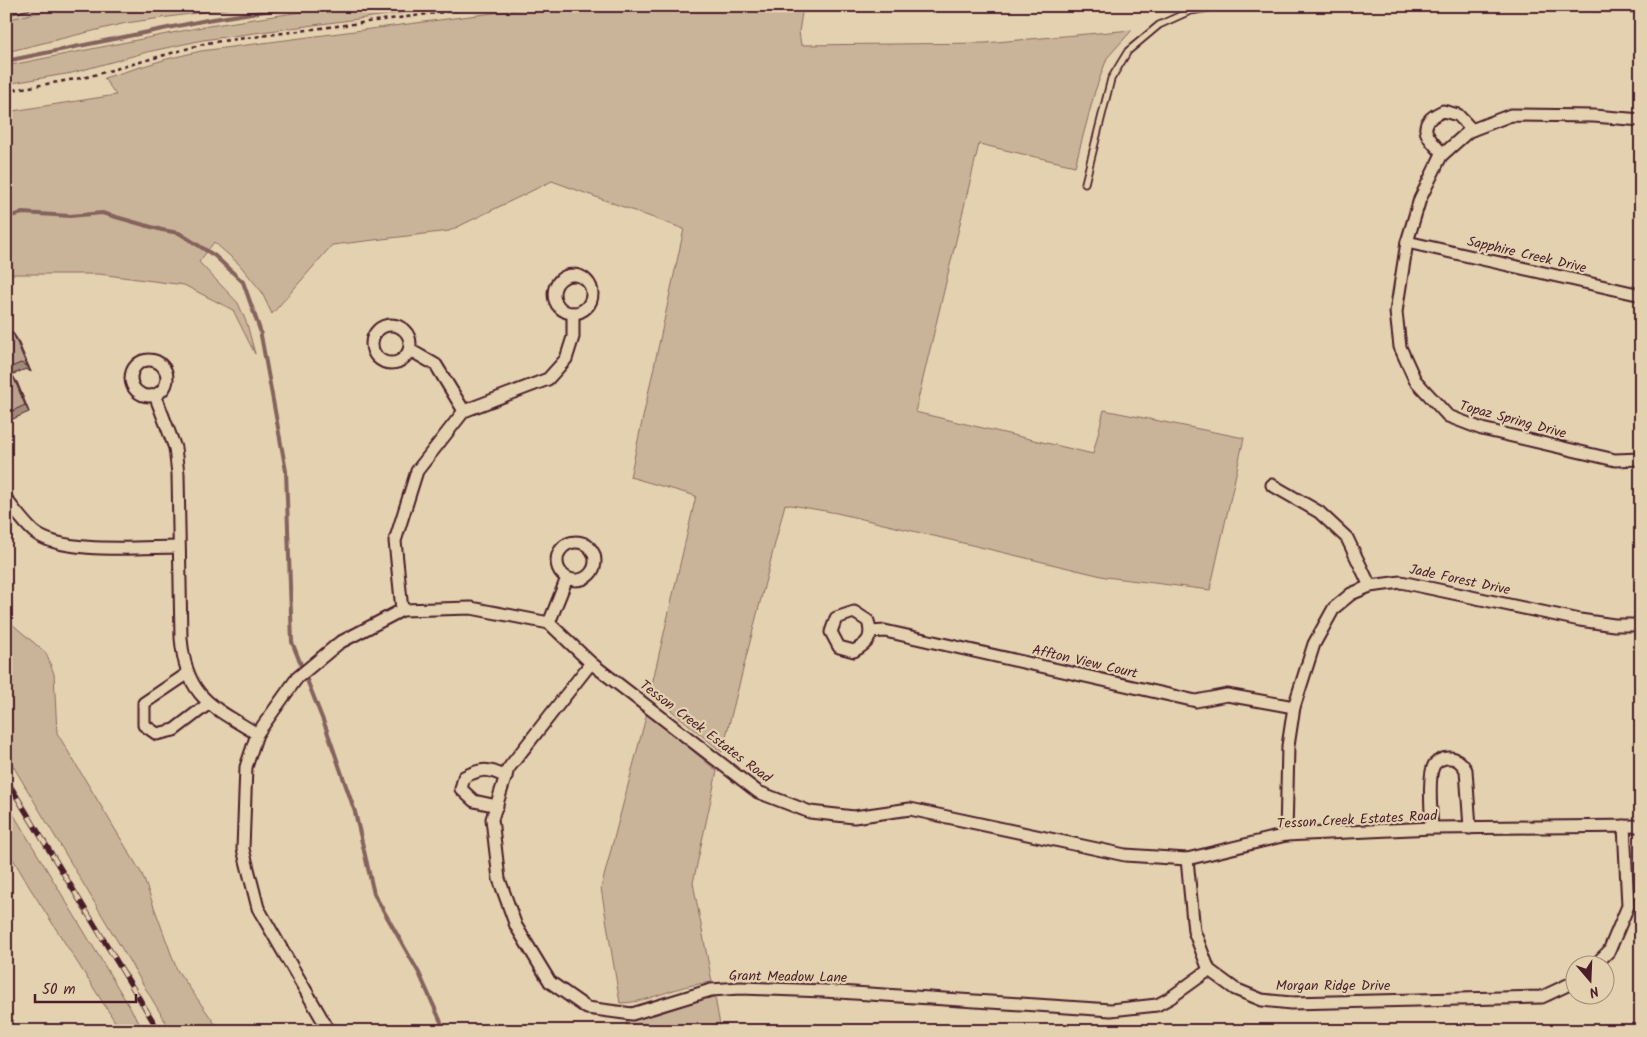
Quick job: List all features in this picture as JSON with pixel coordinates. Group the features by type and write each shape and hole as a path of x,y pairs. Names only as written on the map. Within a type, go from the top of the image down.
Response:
{"street":[{"path":"1472,130 1458,115 1443,111 1432,116 1427,124 1426,133 1443,154 1472,130 1512,115 1594,116 1641,120"},
{"name":"Topaz Spring Drive","path":"1443,154 1420,199 1407,242 1396,312 1400,347 1415,380 1448,416 1482,429 1615,460 1641,459"},
{"name":"Sapphire Creek Drive","path":"1407,242 1641,295"},
{"path":"402,610 395,541 418,471 464,411 548,379 566,359 573,337 573,313"},
{"path":"410,350 436,365 464,411"},
{"path":"155,395 175,448 178,474 180,638 187,674 208,704 257,734"},
{"path":"1272,486 1319,512 1347,538 1370,586"},
{"path":"6,498 35,533 62,545 82,548 178,547"},
{"path":"329,1031 258,908 243,849 246,767 257,734 297,678 339,643 402,610 471,608 549,623 567,578"},
{"name":"Jade Forest Drive","path":"1286,835 1288,746 1294,707 1314,644 1334,608 1351,594 1370,586 1401,582 1580,620 1614,625 1641,625"},
{"name":"Tesson Creek Estates Road","path":"549,623 591,663 758,792 810,812 854,817 910,809 1125,855 1187,859 1286,835 1432,828 1641,826"},
{"name":"Affton View Court","path":"871,632 885,631 1196,701 1227,695 1294,707"},
{"name":"Grant Meadow Lane","path":"591,663 508,769 492,819 499,880 516,926 550,982 587,1008 632,1014 711,990 740,988 824,990 1110,1010 1157,1005 1209,970"},
{"path":"187,674 144,703 144,725 157,734 174,730 208,704"},
{"path":"1432,828 1431,775 1434,765 1440,760 1448,758 1456,759 1462,763 1466,770 1470,828"},
{"path":"496,806 474,801 461,789 464,777 478,770 492,770 506,777"},
{"path":"1606,954 1628,906 1624,826"},
{"path":"1187,859 1194,931 1209,970"},
{"name":"Morgan Ridge Drive","path":"1209,970 1235,988 1262,1000 1291,1003 1542,997 1564,987"}],"lane":[{"path":"6,11 28,6"},
{"path":"1085,183 1111,79 1128,51 1159,25 1190,11 1216,7 1301,6"},
{"path":"1541,6 1641,10"}],"path":[{"path":"6,91 87,77 207,42 490,6"}],"shaded area":[{"path":"6,6 65,6 6,20"},
{"path":"65,6 246,6 126,23 6,52 6,20"},
{"path":"340,6 453,6 203,40 147,52 72,73 6,84 6,66 202,27"},
{"path":"547,6 803,6 799,32 801,45 985,43 1132,30 1107,58 1095,91 1075,166 979,144 915,412 1093,454 1104,410 1244,438 1210,590 1106,577 837,513 785,504 722,752 650,693 696,496 630,477 684,229 552,181 449,231 332,245 272,314 261,291 239,264 214,242 199,262 238,303 247,324 255,354 233,310 184,285 99,274 6,274 6,112 116,95 104,78 201,51"},
{"path":"6,619 46,653 54,674 57,733 142,874 177,970 220,1031 171,1031 6,754"},
{"path":"647,713 717,771 693,883 712,982 685,986 642,1000 620,1003 601,888"},
{"path":"6,802 144,1031 121,1031 30,888 6,847"},
{"path":"715,997 721,1031 628,1031 626,1021 655,1015 698,1000"}],"building":[{"path":"13,333 27,366 21,363 6,369 6,354 8,354 6,352 6,336"},
{"path":"13,376 25,405 6,414 6,379"}],"waterway":[{"path":"6,61 207,20 298,6"},
{"path":"6,217 23,213 70,216 102,213 179,233 215,256 243,282 260,330 286,471 292,642 326,728 355,812 374,894 419,973 445,1031"}],"railway":[{"path":"6,779 159,1031"}]}
